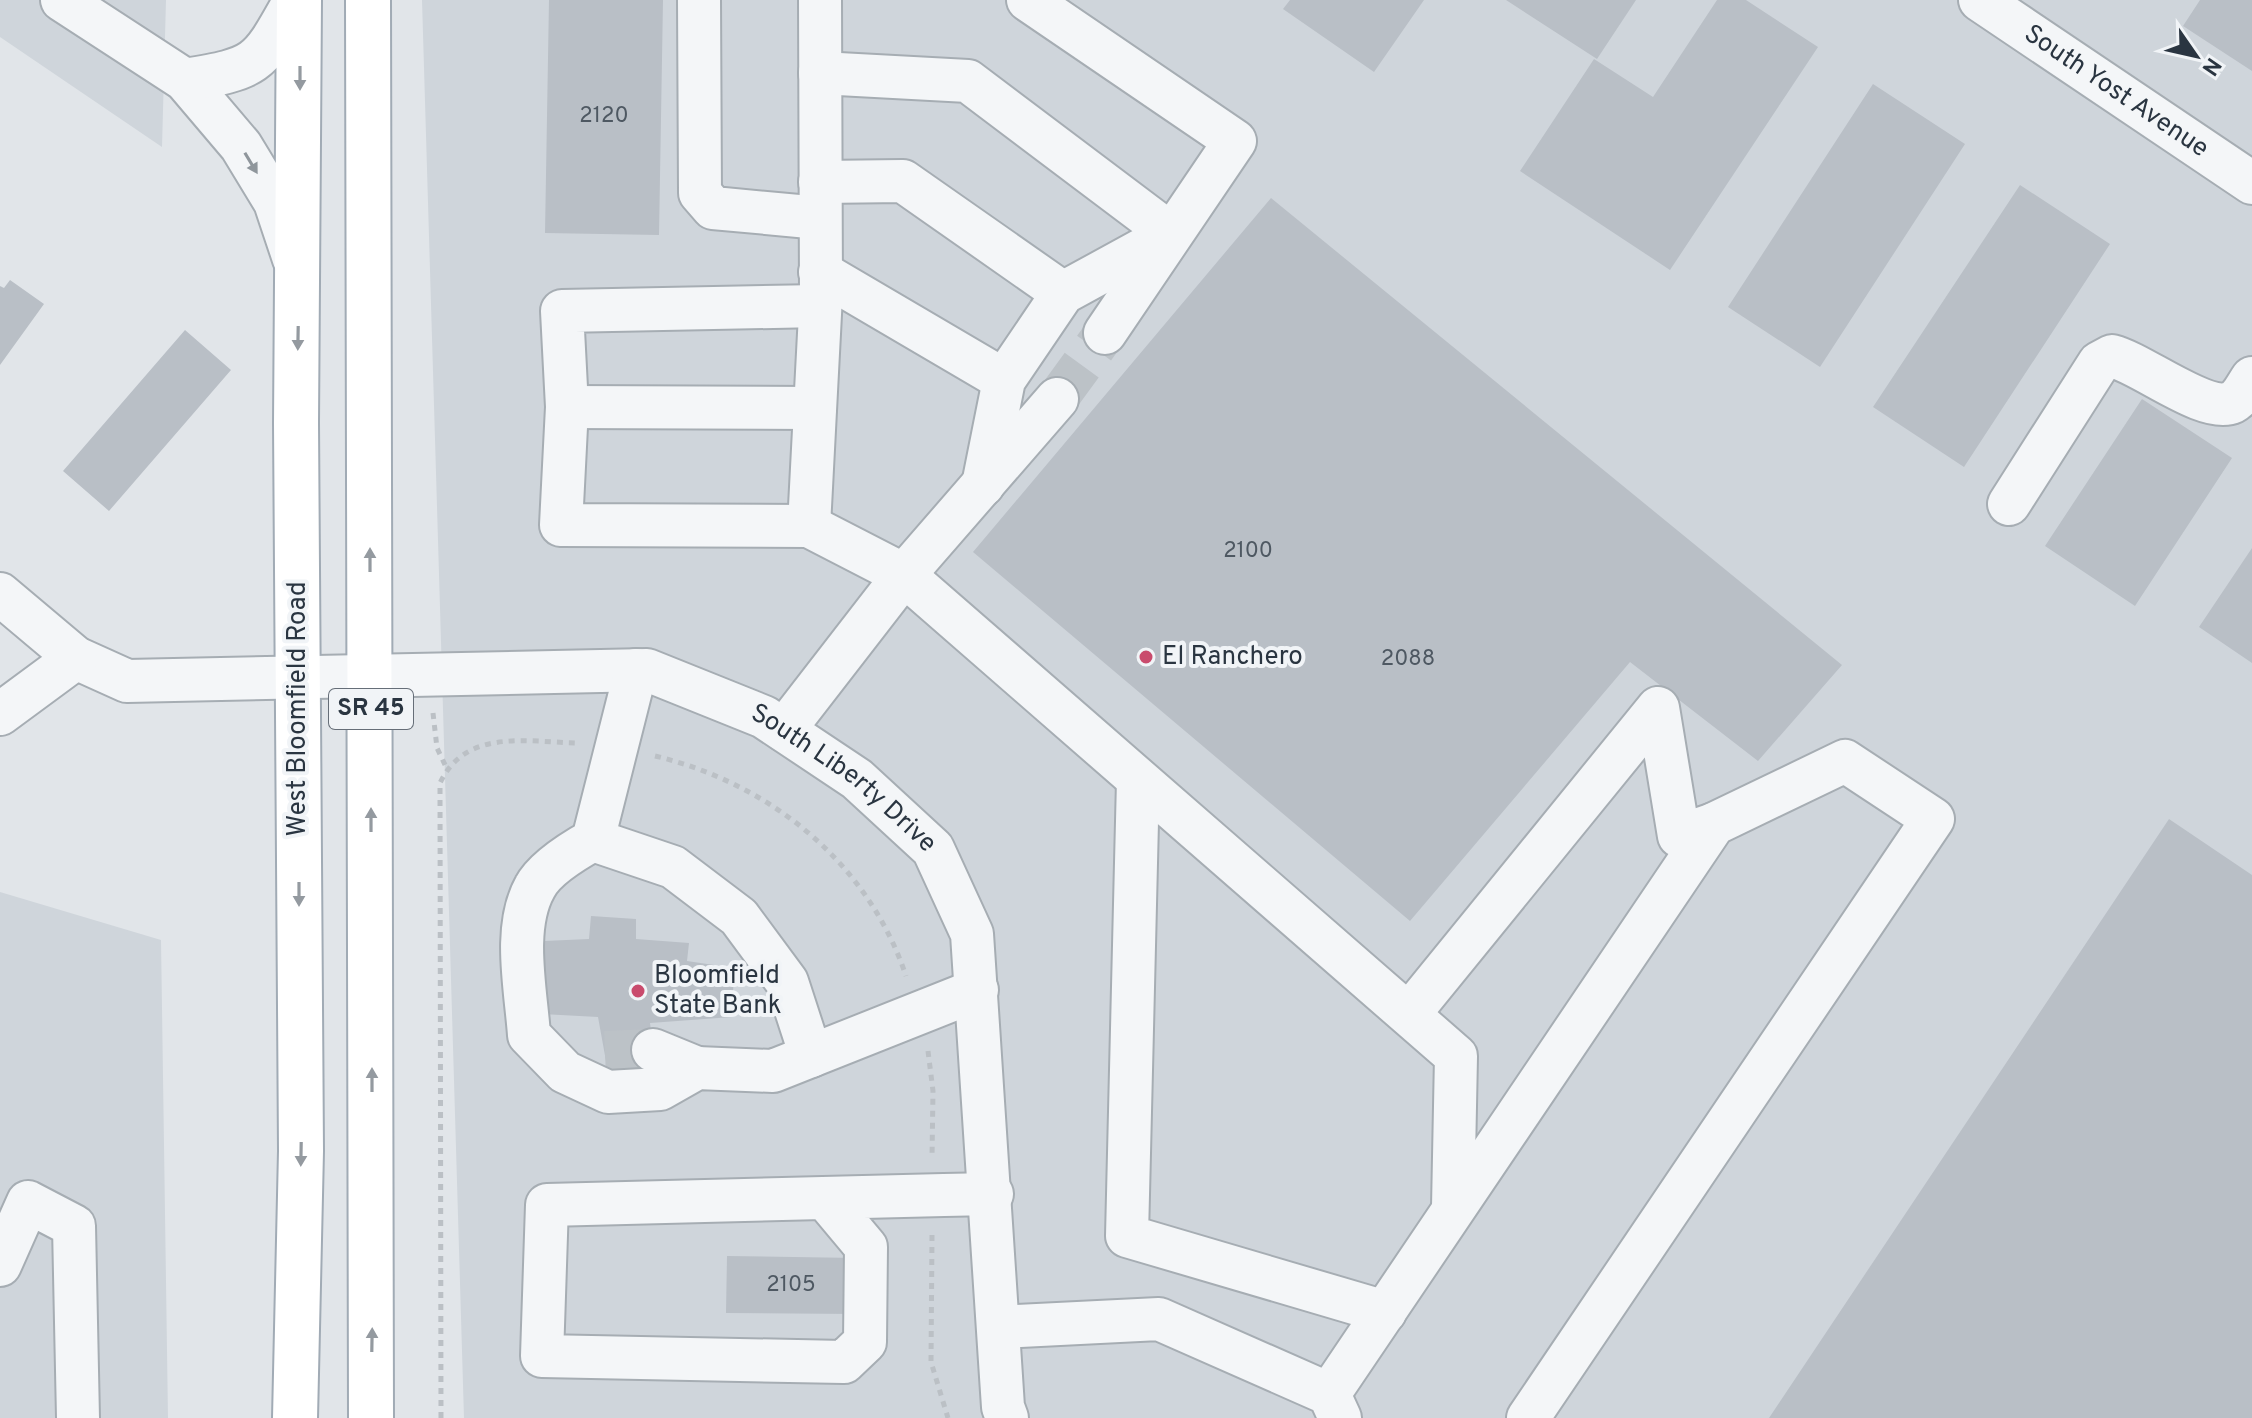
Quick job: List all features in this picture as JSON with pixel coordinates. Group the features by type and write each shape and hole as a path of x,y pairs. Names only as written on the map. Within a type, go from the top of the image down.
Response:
{"main road":[{"name":"West Bloomfield Road","path":"295,1418 301,1151 297,0"},
{"name":"SR 45","path":"368,0 371,1418"}],"street":[{"path":"62,0 185,80 241,146 275,202 300,275"},
{"path":"185,80 233,72 264,55 297,0"},
{"path":"699,0 700,193 713,208 820,200 903,181 1063,293"},
{"path":"809,526 820,289 820,0"},
{"path":"1028,0 1235,141 1105,333"},
{"name":"South Yost Avenue","path":"1980,0 2252,183"},
{"path":"820,73 968,81 1171,234"},
{"path":"983,485 1004,380 1063,293 1171,234"},
{"path":"1004,380 820,289 562,311 567,407 561,525 809,526 904,575 1456,1056 1453,1207"},
{"path":"2009,504 2099,363 2112,356 2130,361 2202,401 2220,406 2237,401 2252,378"},
{"path":"784,730 904,575 1057,399"},
{"path":"567,407 815,408"},
{"name":"South Liberty Drive","path":"0,594 76,658 127,681 647,670 764,717 857,779 933,849 972,934 992,1194 1003,1407 1007,1418"},
{"path":"0,714 76,658"},
{"path":"636,670 593,840 575,850 536,886 523,927 529,1035 565,1072 608,1092 660,1089 697,1068"},
{"path":"1409,1014 1658,708 1679,836 1714,824 1845,761 1933,819 1528,1418"},
{"path":"1138,780 1127,1236 1385,1312"},
{"path":"999,1327 1159,1319 1334,1406 1385,1312 1453,1207 1714,824"},
{"path":"593,840 673,867 739,917 787,982 811,1056"},
{"path":"653,1050 697,1068 773,1071 977,990"},
{"path":"565,1072 605,1052"},
{"path":"825,1198 866,1247 865,1342 844,1362 542,1356 547,1205 825,1198 992,1194"},
{"path":"0,1265 28,1202 74,1226 78,1418"}],"path":[{"path":"430,675 437,748 447,769 440,783 441,1418"}],"shaded area":[{"path":"0,0 166,0 162,147 0,37"},
{"path":"422,0 2252,0 2252,1418 464,1418"},
{"path":"0,892 161,940 168,1418 0,1418"}],"building":[{"path":"549,0 663,0 659,235 545,233"},
{"path":"1290,0 1424,0 1374,72 1283,9"},
{"path":"1506,0 1636,0 1597,59"},
{"path":"1717,0 1746,0 1818,47 1670,270 1520,171 1594,59 1653,97"},
{"path":"2200,0 2252,0 2252,71 2183,26"},
{"path":"1873,84 1965,144 1820,367 1728,307"},
{"path":"2020,185 2110,244 1964,467 1873,407"},
{"path":"1271,198 1842,665 1758,761 1630,662 1410,921 973,552"},
{"path":"10,280 44,304 0,365 0,286 4,288"},
{"path":"185,330 231,370 109,511 63,471"},
{"path":"2142,399 2232,458 2135,606 2045,546"},
{"path":"2252,548 2252,663 2199,627"},
{"path":"2169,819 2252,875 2252,1418 1769,1418"},
{"name":"Bloomfield State Bank","path":"591,916 636,919 636,939 689,943 687,961 734,968 732,1017 650,1023 657,1077 610,1083 598,1017 542,1014 544,941 589,939"},
{"path":"727,1256 857,1258 856,1314 726,1313"}],"tunnel":[{"path":"1057,399 1105,333"},
{"path":"605,1052 653,1050"}],"place":[{"name":"El Ranchero","path":"1146,657"},
{"name":"Bloomfield State Bank","path":"638,991"}]}
